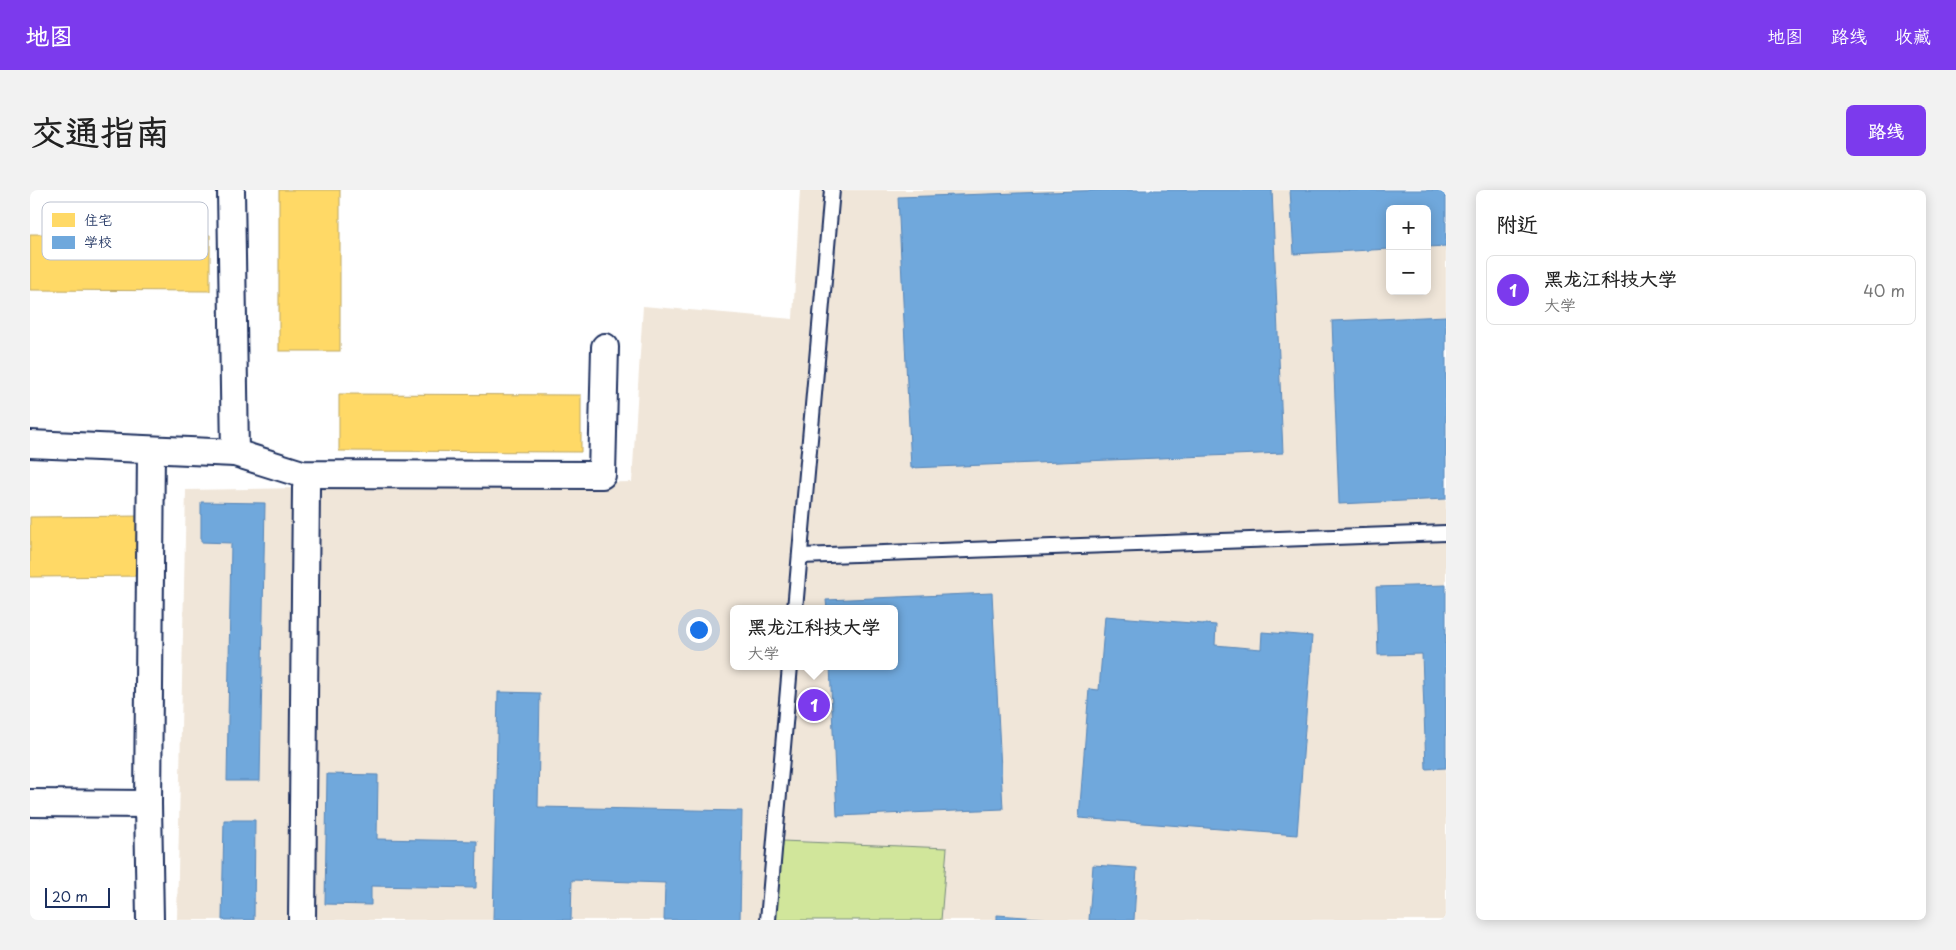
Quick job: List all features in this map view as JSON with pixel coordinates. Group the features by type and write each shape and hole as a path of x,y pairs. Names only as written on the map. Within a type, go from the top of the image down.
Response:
{"street":[{"path":"230,190 235,453"},
{"path":"30,444 235,453 302,474 602,475 605,347"},
{"path":"150,920 148,804 151,450"},
{"path":"302,920 306,488"},
{"path":"30,803 148,804"}],"lane":[{"path":"795,605 832,190"},
{"path":"800,556 1446,533"},
{"path":"768,920 790,670"}],"shaded area":[{"path":"800,190 1446,190 1446,920 177,920 186,490 632,482 643,306 793,319"}],"green space":[{"path":"782,841 947,848 941,920 775,920"}],"building: 住宅":[{"path":"279,190 340,190 340,351 279,351"},
{"path":"30,234 42,234 42,260 208,260 208,235 210,235 210,291 30,290"},
{"path":"339,394 581,395 581,452 339,451"},
{"path":"144,516 145,576 30,577 30,517"}],"building: 学校":[{"path":"1108,190 1272,190 1283,453 911,468 898,197"},
{"path":"1290,190 1446,190 1446,246 1431,247 1431,205 1386,205 1386,249 1294,254"},
{"path":"1446,316 1446,499 1339,504 1332,321"},
{"path":"201,502 265,503 260,781 227,781 231,543 201,542"},
{"path":"1446,585 1446,768 1426,769 1422,654 1378,655 1376,587"},
{"path":"992,593 1003,809 837,816 830,670 898,670 898,605 827,605 826,600"},
{"path":"1105,616 1216,625 1215,645 1261,649 1262,632 1312,636 1297,835 1079,818 1089,689 1099,690"},
{"path":"498,692 540,693 538,807 742,811 740,920 664,920 665,883 572,880 571,920 493,920"},
{"path":"327,774 378,775 377,839 477,841 476,888 371,886 371,905 325,904"},
{"path":"224,820 255,820 254,920 222,920"},
{"path":"1093,865 1137,868 1134,920 1089,920"},
{"path":"997,915 1053,919 1053,920 997,920"}],"place":[{"name":"黑龙江科技大学","path":"814,705"}]}
